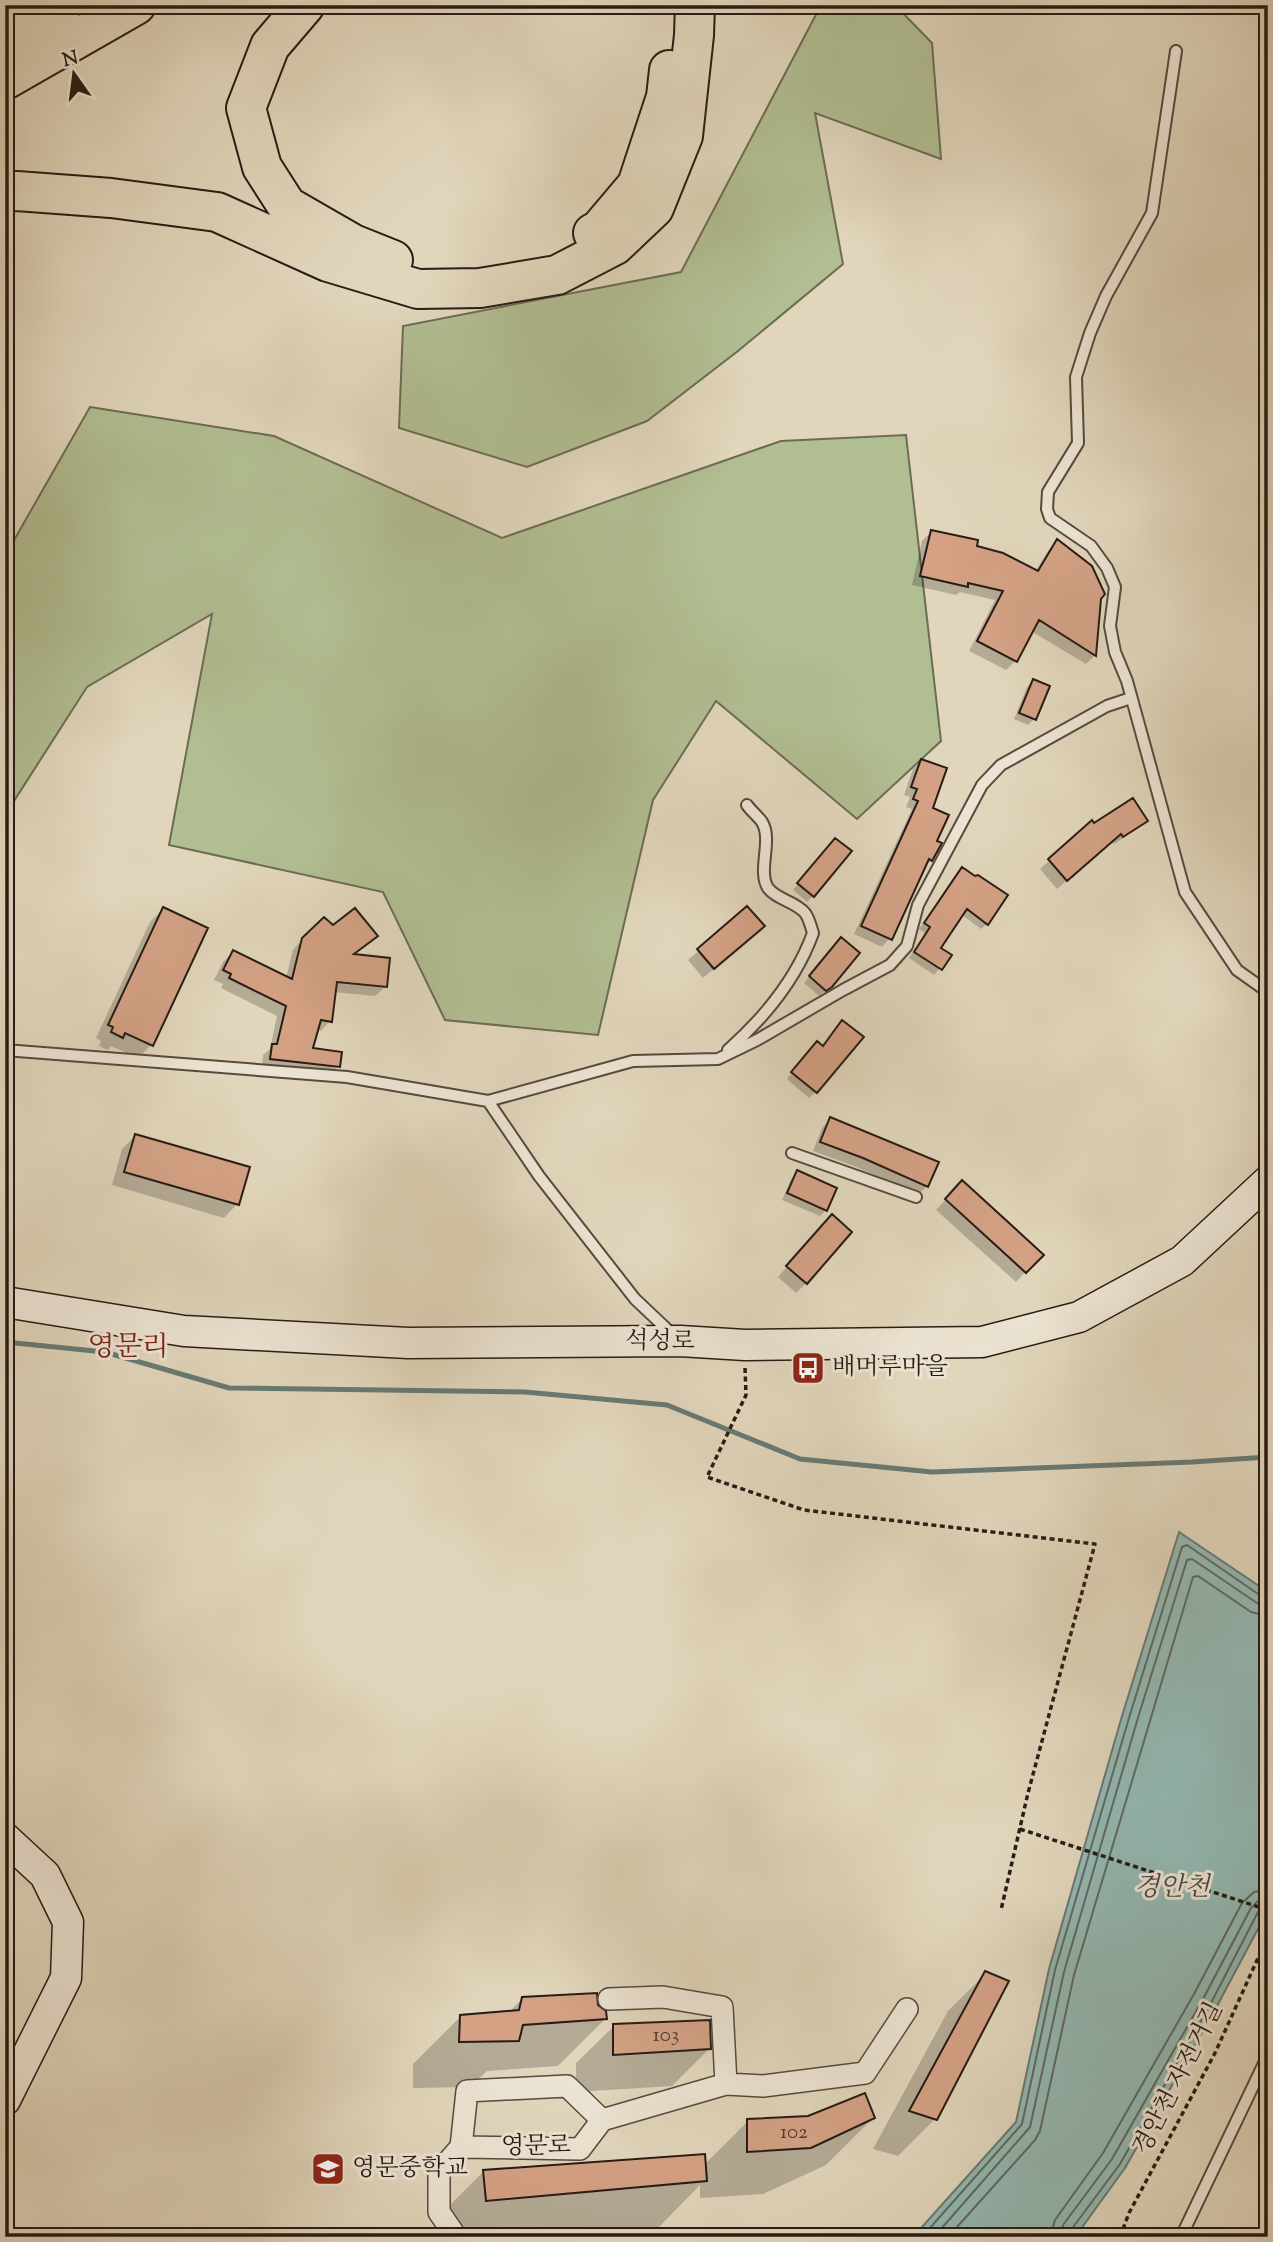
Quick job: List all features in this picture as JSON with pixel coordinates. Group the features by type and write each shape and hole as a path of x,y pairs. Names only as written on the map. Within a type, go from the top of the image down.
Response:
{"highway":[{"path":"5,37 63,5"},
{"path":"5,80 136,5"},
{"path":"305,5 270,46 246,108 261,167 287,206 353,244 430,275 544,260 599,230 637,185 666,97 675,5"},
{"path":"5,192 111,198 217,212 328,262 418,289 480,288 557,275 615,244 654,208 683,136 695,5"}],"street":[{"name":"석성로","path":"5,1302 197,1332 408,1343 680,1341 745,1345 982,1342 1079,1317 1182,1261 1268,1181"},
{"path":"5,1838 45,1875 68,1922 66,1978 5,2100"},
{"path":"609,1998 663,1997 722,2007 726,2084"},
{"path":"602,2120 726,2084 763,2086 864,2073 907,2009"},
{"name":"영문로","path":"567,2086 602,2120 580,2149 461,2147 467,2091 567,2086"},
{"path":"456,2237 439,2212 439,2172 461,2147"}],"lane":[{"path":"1176,51 1152,213 1106,296 1090,333 1076,377 1078,443 1048,492 1046,509 1050,518 1091,546 1107,568 1115,587 1110,626 1115,652 1131,698 1185,892 1237,970 1268,992"},
{"path":"5,1050 347,1077 488,1101 633,1060 718,1059 890,965 907,946 918,905 982,785 1001,765 1107,706 1131,698"},
{"path":"718,1059 755,1026 781,993 805,955 813,933 806,914 768,887 765,877 766,831 762,821 747,805"},
{"path":"488,1101 539,1176 635,1299 680,1341"},
{"path":"792,1153 916,1197"},
{"path":"1181,2237 1268,2055"}],"path":[{"path":"746,1395 707,1476 804,1510 1095,1544 1001,1910"},
{"path":"1020,1829 1268,1910"},
{"name":"경안천 자전거길","path":"1120,2237 1135,2202 1215,2053 1268,1936"}],"green space":[{"path":"821,5 895,5 932,43 941,159 815,113 843,264 738,351 647,421 527,467 399,428 403,326 681,272"},
{"path":"90,407 274,436 502,538 781,441 906,435 941,741 857,819 716,701 653,800 598,1035 445,1020 383,892 169,845 212,614 87,687 5,815 5,556"}],"water":[{"name":"경안천","path":"1179,1532 1268,1592 1268,1910 1125,2168 1075,2237 913,2237 1016,2122 1049,1969 1122,1716"}],"building":[{"path":"931,530 978,540 977,546 1003,553 1038,571 1057,539 1092,566 1105,594 1101,599 1096,656 1039,620 1017,662 977,641 1003,591 968,583 968,587 920,576"},
{"path":"1033,679 1050,686 1036,720 1019,713"},
{"path":"921,759 947,768 933,808 949,815 937,841 942,843 932,861 929,859 892,940 861,926 918,801 913,799 917,789 911,787"},
{"path":"1133,798 1148,821 1123,837 1121,834 1067,881 1048,859 1092,820 1094,823"},
{"path":"835,838 852,851 814,897 797,883"},
{"path":"962,867 1008,895 988,925 967,909 941,948 952,955 942,970 914,952 930,927 924,923"},
{"path":"747,906 765,926 714,969 697,949"},
{"path":"163,907 208,928 153,1046 125,1033 123,1038 111,1032 113,1027 108,1025"},
{"path":"355,908 378,936 354,954 390,958 387,987 337,982 332,1022 321,1020 313,1048 342,1052 340,1067 270,1059 272,1044 277,1044 286,1006 229,978 231,974 223,970 233,950 292,979 302,938 324,917 333,925"},
{"path":"841,937 860,953 826,991 809,976"},
{"path":"842,1020 864,1037 817,1093 791,1072 817,1041 823,1046"},
{"path":"830,1117 939,1162 928,1187 820,1142"},
{"path":"135,1134 250,1167 239,1205 124,1172"},
{"path":"797,1170 837,1188 827,1211 787,1193"},
{"path":"962,1180 1044,1255 1026,1273 945,1199"},
{"path":"832,1214 852,1232 807,1284 786,1266"},
{"path":"985,1971 1009,1981 937,2120 909,2111"},
{"path":"597,1993 598,2005 606,2011 607,2019 523,2025 519,2041 459,2042 460,2015 519,2010 522,1997"},
{"path":"710,2020 711,2049 613,2055 613,2024"},
{"path":"865,2093 875,2118 811,2148 747,2152 747,2119 808,2116"},
{"path":"705,2154 707,2181 486,2201 483,2170"}],"waterway":[{"path":"5,1342 105,1352 229,1388 525,1392 667,1405 800,1459 932,1472 1268,1457"}],"place":[{"name":"배머루마을","path":"808,1368"},
{"name":"영문중학교","path":"328,2169"}],"district":[{"name":"영문리","path":"128,1348"}]}
